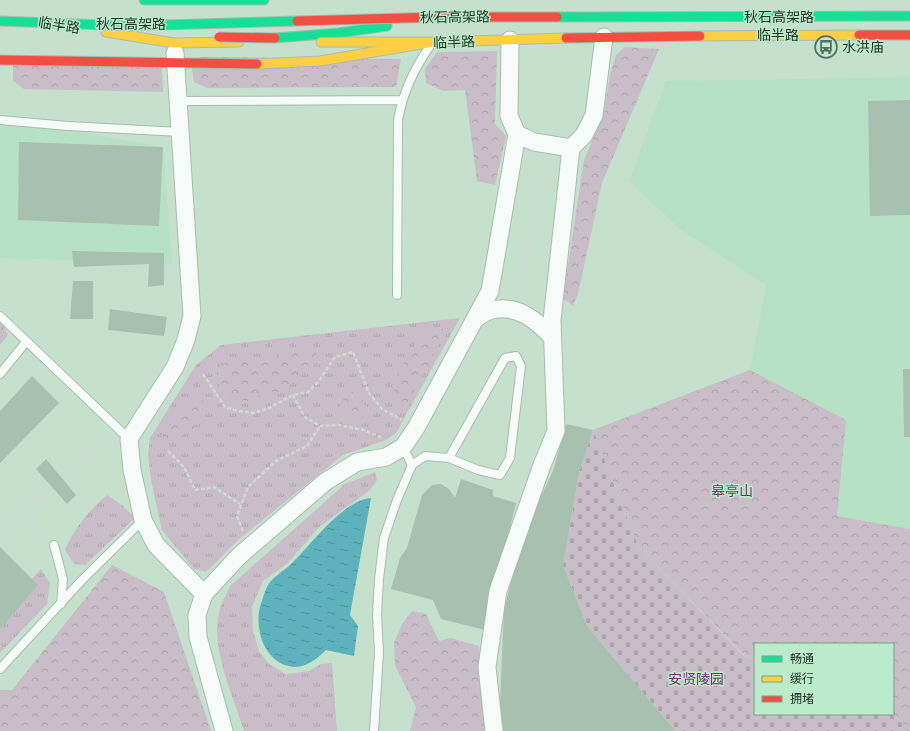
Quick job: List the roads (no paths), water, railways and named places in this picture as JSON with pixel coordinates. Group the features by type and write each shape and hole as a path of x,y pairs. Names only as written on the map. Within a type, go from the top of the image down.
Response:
{"main road":[{"name":"秋石高架路","path":"144,0 264,0"},
{"name":"临半路","path":"0,16 174,42 433,42 604,37 910,35"},
{"name":"秋石高架路","path":"0,21 129,26 440,17 910,16"},
{"path":"94,36 275,38 338,34 440,17"},
{"path":"0,60 236,65 320,61 433,42"}],"street":[{"path":"494,731 487,667 498,591 542,465 556,431 552,320 571,148 584,135 594,115 604,37"},
{"path":"224,731 198,637 197,615 204,594 249,547 325,482 357,462 386,457 403,447 416,428 490,291 517,134 510,116 510,40"},
{"path":"174,42 192,316 186,340 175,367 123,433 143,520 156,545 204,594"},
{"path":"517,134 534,142 571,148"},
{"path":"475,319 490,310 504,309 515,311 536,320 552,337"}],"lane":[{"path":"397,295 398,120 402,100 415,67 433,42"},
{"path":"178,101 402,100"},
{"path":"0,120 68,126 180,132"},
{"path":"0,316 123,433"},
{"path":"0,374 26,342"},
{"path":"374,731 379,652 377,615 379,579 384,538 397,500 412,465 425,456 449,458 478,470 500,475 510,458 521,366 516,356 504,358 449,458"},
{"path":"403,447 412,465"},
{"path":"0,669 143,520"},
{"path":"54,545 63,579 61,604"}],"water":[{"path":"371,498 350,615 358,626 354,656 326,650 312,662 299,667 285,665 276,661 264,646 259,626 260,607 269,584 291,564 339,515 350,506"}],"place":[{"name":"水洪庙","path":"826,47"}],"park label":[{"name":"皋亭山","path":"732,491"},
{"name":"安贤陵园","path":"696,679"}]}
